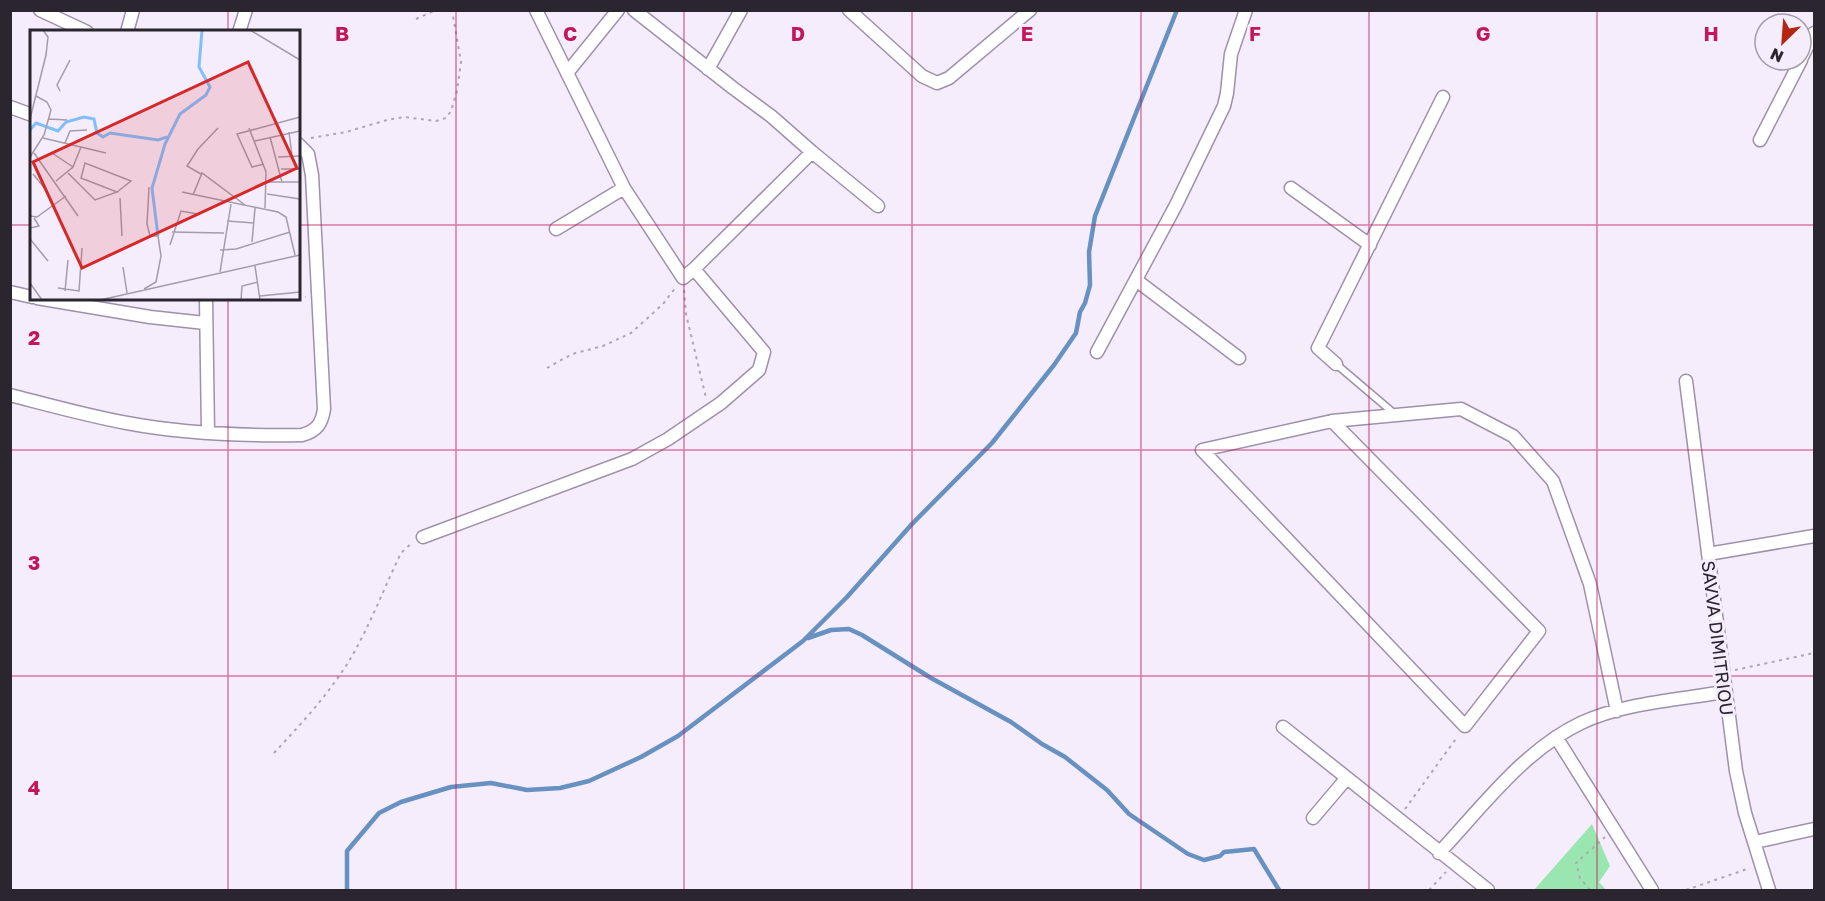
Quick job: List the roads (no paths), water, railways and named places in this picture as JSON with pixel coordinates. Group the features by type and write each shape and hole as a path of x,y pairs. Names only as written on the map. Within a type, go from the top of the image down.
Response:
{"street":[{"path":"40,10 83,30"},
{"path":"128,30 133,10"},
{"path":"240,30 246,10"},
{"path":"536,10 624,188 683,278 812,152"},
{"path":"567,73 618,10"},
{"path":"634,10 771,116 878,206"},
{"path":"708,69 741,10"},
{"path":"849,10 922,76 937,83 949,78 1030,10"},
{"path":"1097,352 1176,205 1224,106 1231,54 1246,10"},
{"path":"1760,140 1795,72"},
{"path":"1336,364 1318,348 1443,97"},
{"path":"10,107 30,114"},
{"path":"10,395 127,423 208,433 257,436 302,435 314,431 321,422 324,409 312,175 308,154 300,145"},
{"path":"556,229 624,188"},
{"path":"1291,188 1370,245"},
{"path":"423,537 632,459 668,440 709,411 759,370 764,352 694,269"},
{"path":"1136,279 1239,358"},
{"path":"10,292 30,297"},
{"path":"58,300 205,322"},
{"path":"206,300 208,433"},
{"name":"SAVVA DIMITRIOU","path":"1686,381 1724,692 1740,792 1769,891"},
{"path":"1332,421 1539,631 1465,726 1202,450 1332,421 1461,409 1513,436 1553,481 1590,584 1617,711"},
{"path":"1708,554 1815,536"},
{"path":"1440,853 1517,769 1556,737 1581,723 1617,711 1724,692"},
{"path":"1283,728 1488,891"},
{"path":"1556,737 1652,891"},
{"path":"1313,818 1346,779"},
{"path":"1755,842 1815,829"}],"lane":[{"path":"1336,364 1397,415"}],"waterway":[{"path":"347,890 347,851 379,813 401,802 451,787 491,783 527,790 560,788 589,781 641,757 678,736 803,641 847,597 912,524 992,443 1054,365 1076,333 1080,312 1090,285 1089,252 1095,216 1177,10"},
{"path":"808,638 831,630 849,629 862,635 931,678 1011,722 1065,757 1107,790 1129,814 1188,854 1204,860 1220,856 1224,852 1254,849 1279,890"}]}
